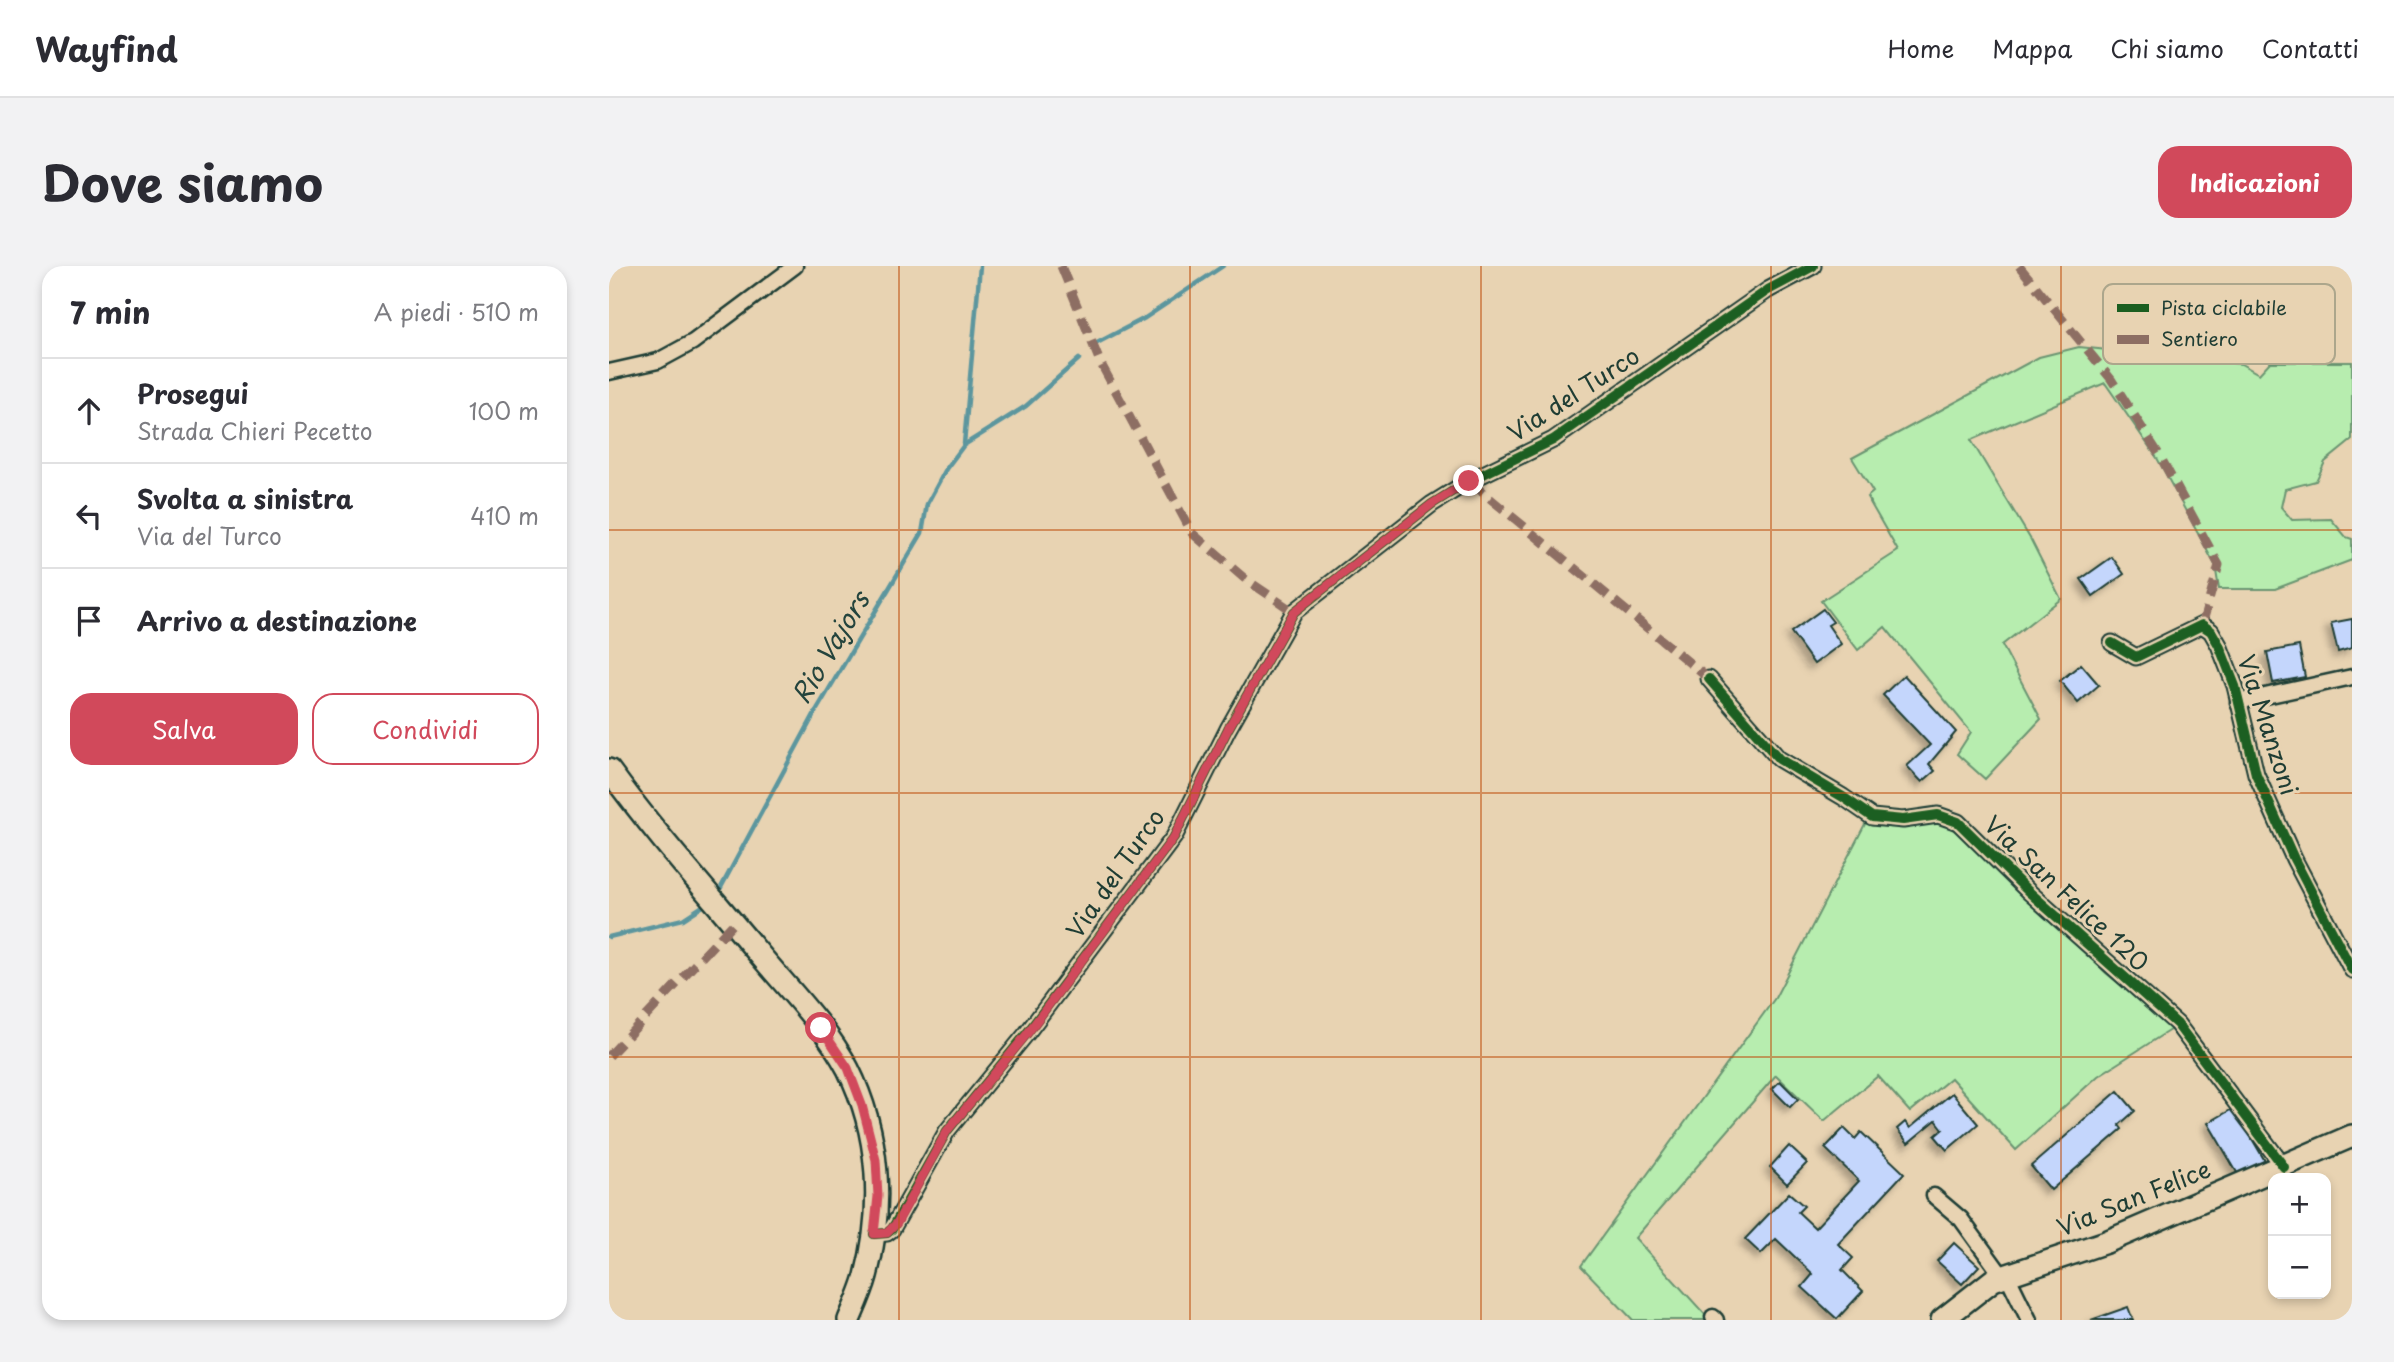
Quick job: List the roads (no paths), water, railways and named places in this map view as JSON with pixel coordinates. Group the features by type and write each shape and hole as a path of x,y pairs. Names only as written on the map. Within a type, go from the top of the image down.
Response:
{"main road":[{"path":"609,770 638,811 821,1028 848,1068 862,1105 876,1160 878,1196 866,1277 849,1320"},
{"name":"Via San Felice","path":"1942,1320 1993,1280 2106,1242 2352,1136"}],"street":[{"path":"609,372 657,361 693,342 795,266"},
{"name":"Via del Turco","path":"874,1234 887,1233 892,1229 947,1131 1027,1034 1174,837 1228,729 1294,612 1432,504 1469,481 1553,440 1768,290 1813,266"},
{"name":"Via Manzoni","path":"2112,643 2136,657 2201,625 2211,631 2235,685 2256,774 2294,859 2352,970"},
{"path":"2238,702 2352,677"},
{"name":"Via San Felice 120","path":"1709,679 1779,759 1872,817 1903,820 1938,815 1958,822 2028,891 2177,1024 2284,1167"},
{"path":"1934,1196 1961,1219 2005,1276 2029,1320"}],"waterway":[{"path":"964,444 980,266"},
{"name":"Rio Vajors","path":"1097,343 1145,318 1223,266"},
{"name":"Rio Vajors","path":"718,893 816,711 922,533 927,504 946,469 964,445 1026,406 1079,359"},
{"name":"Rio Vajors","path":"609,937 683,919 709,902"}]}
